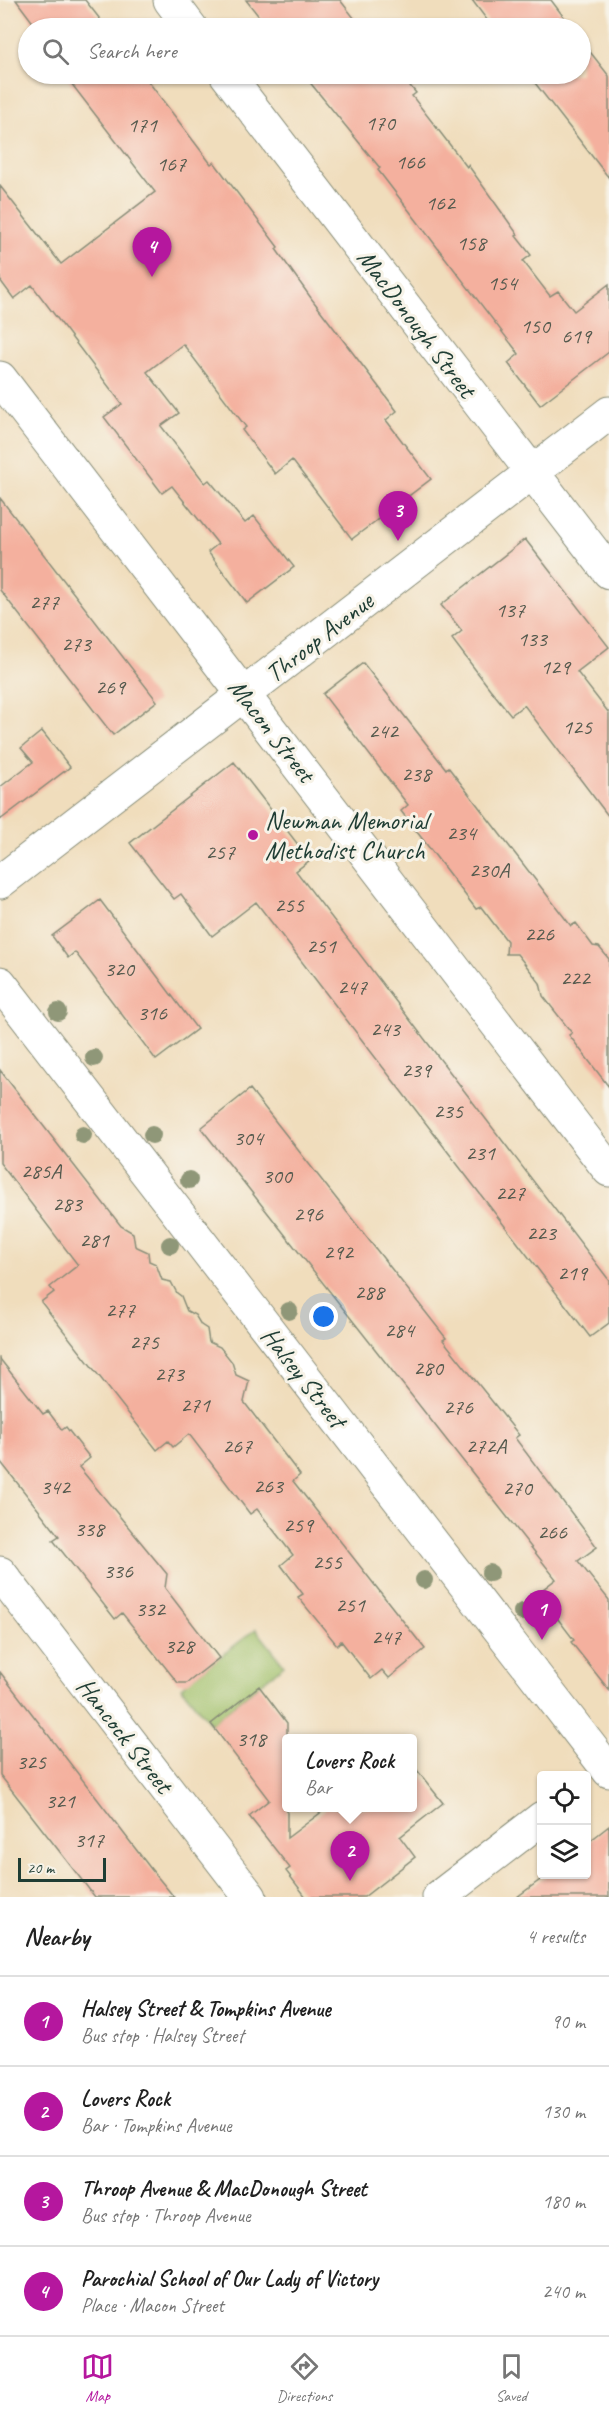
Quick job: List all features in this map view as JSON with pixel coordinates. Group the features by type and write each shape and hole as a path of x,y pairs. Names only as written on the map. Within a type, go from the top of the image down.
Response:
{"street":[{"path":"170,0 184,18"},
{"name":"MacDonough Street","path":"234,84 609,572"},
{"name":"Macon Street","path":"0,378 609,1170"},
{"name":"Throop Avenue","path":"0,882 609,413"},
{"name":"Halsey Street","path":"0,983 603,1772"},
{"name":"Hancock Street","path":"0,1573 250,1897"},
{"path":"439,1897 537,1822"}],"green space":[{"path":"256,1629 284,1665 211,1724 181,1687"}],"building":[{"path":"16,0 85,0 99,18 30,18"},
{"path":"246,0 340,0 354,18 260,18"},
{"path":"472,0 551,0 564,18 486,18"},
{"path":"591,53 609,76 609,178 536,84 591,84"},
{"path":"72,84 150,84 211,164 214,162 278,247 276,249 311,298 397,411 386,420 431,479 352,539 292,460 275,474 242,430 246,427 183,344 147,372 179,413 161,426 205,483 209,480 245,523 254,516 294,567 247,603 208,552 218,544 172,486 162,493 104,417 122,404 32,285 14,299 0,280 0,186 61,264 155,192"},
{"path":"311,84 408,84 416,93 412,96 467,167 468,165 518,235 516,236 531,255 523,261 550,296 558,291 574,311 609,284 609,352 540,405 508,363 519,354 378,170 380,168"},
{"path":"0,498 157,701 113,735 0,590"},
{"path":"525,539 609,647 577,672 609,713 609,817 524,705 511,715 490,689 452,639 462,631 441,605"},
{"path":"363,663 446,769 448,767 571,926 576,923 593,946 599,947 609,959 609,1087 569,1035 572,1033 543,996 540,983 517,954 506,954 507,941 481,907 476,909 401,811 408,805 323,694"},
{"path":"42,731 70,767 0,820 0,787 33,762 21,748"},
{"path":"234,762 310,860 296,871 609,1280 609,1323 590,1337 256,902 212,936 181,894 174,899 130,843"},
{"path":"100,900 197,1029 156,1060 75,952 68,958 52,936"},
{"path":"0,1070 121,1226 133,1233 135,1246 148,1252 149,1261 156,1264 162,1280 171,1282 181,1296 187,1311 195,1315 201,1325 207,1329 209,1342 220,1347 232,1362 236,1375 249,1381 244,1402 300,1475 293,1481 425,1649 389,1678 382,1670 371,1679 341,1641 337,1645 298,1597 303,1594 281,1565 293,1555 257,1509 250,1514 189,1434 173,1447 168,1441 157,1450 41,1302 54,1292 50,1287 78,1265 0,1163"},
{"path":"250,1089 446,1338 443,1340 519,1435 515,1438 597,1547 578,1561 609,1600 609,1690 571,1642 574,1640 538,1593 556,1579 201,1128"},
{"path":"0,1359 43,1414 48,1411 62,1430 66,1427 90,1458 79,1467 167,1574 165,1588 219,1658 187,1683 178,1683 122,1613 115,1619 53,1540 59,1536 0,1461"},
{"path":"0,1672 174,1897 95,1897 0,1775"},
{"path":"259,1686 287,1723 287,1734 282,1734 282,1812 287,1812 287,1838 322,1812 417,1812 417,1770 443,1803 400,1837 415,1857 364,1897 306,1897 286,1871 290,1868 249,1816 269,1800 211,1724"},
{"path":"609,1826 609,1897 517,1897 542,1879 591,1879 591,1840"}],"place":[{"name":"Parochial School of Our Lady of Victory","path":"152,277"},
{"name":"Throop Avenue & MacDonough Street","path":"398,541"},
{"name":"Newman Memorial Methodist Church","path":"253,835"},
{"name":"Halsey Street & Tompkins Avenue","path":"542,1640"},
{"name":"Lovers Rock","path":"350,1881"}]}
